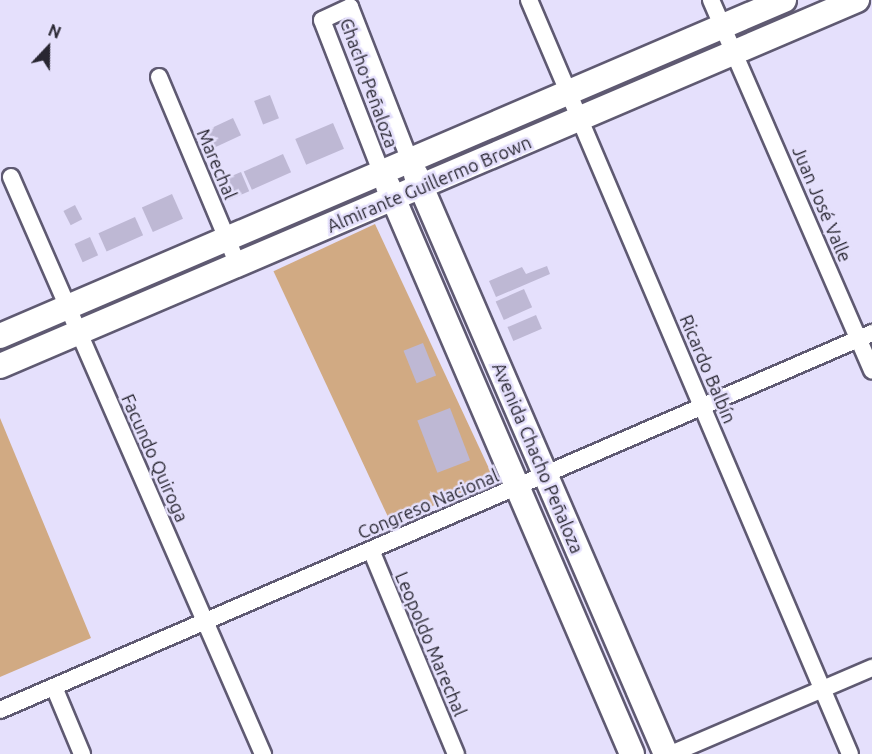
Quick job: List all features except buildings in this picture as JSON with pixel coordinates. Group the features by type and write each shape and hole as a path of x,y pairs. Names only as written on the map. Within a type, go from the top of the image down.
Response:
{"main road":[{"name":"Almirante Guillermo Brown","path":"0,336 784,0"},
{"name":"Almirante Guillermo Brown","path":"0,366 394,200 857,0"},
{"name":"Avenida Chacho Peñaloza","path":"410,161 666,754"},
{"name":"Avenida Chacho Peñaloza","path":"382,174 632,754"}],"street":[{"name":"Ricardo Balbín","path":"530,0 850,754"},
{"name":"Juan José Valle","path":"711,0 865,336 872,371"},
{"name":"Chacho Peñaloza","path":"382,174 322,20 350,7 410,161"},
{"name":"Marechal","path":"159,77 238,265"},
{"name":"Facundo Quiroga","path":"11,177 263,754"},
{"name":"Congreso Nacional","path":"0,710 865,336"},
{"name":"Leopoldo Marechal","path":"371,550 456,754"},
{"path":"670,754 872,668"},
{"path":"54,687 82,754"}],"shaded area":[{"path":"375,224 493,478 392,525 273,271"},
{"path":"0,418 91,638 0,677"}]}
